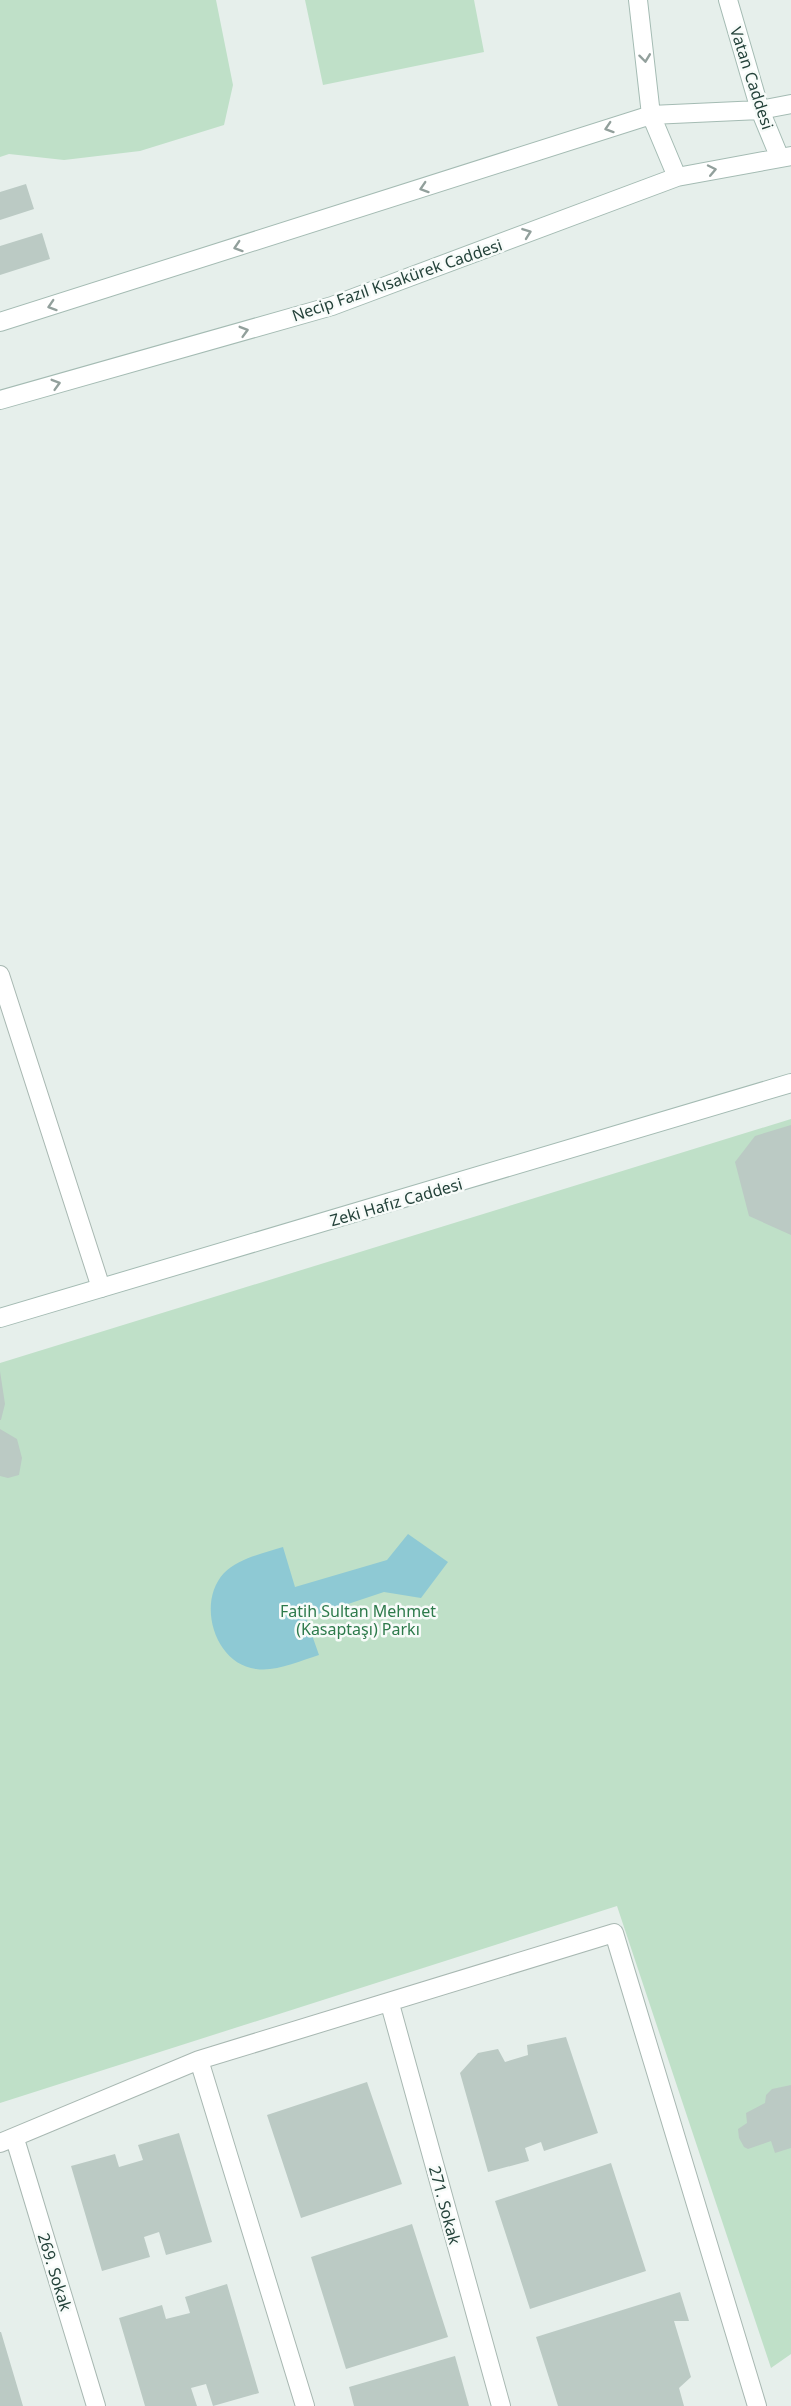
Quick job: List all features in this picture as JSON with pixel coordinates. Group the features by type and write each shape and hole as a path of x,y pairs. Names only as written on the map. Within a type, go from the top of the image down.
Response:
{"street":[{"path":"638,0 651,115 677,177"},
{"name":"Vatan Caddesi","path":"728,0 760,110 785,156"},
{"path":"0,322 651,115 760,110 791,104"},
{"name":"Necip Fazıl Kısakürek Caddesi","path":"0,400 332,306 677,177 785,156"},
{"path":"0,975 101,1288"},
{"name":"Zeki Hafız Caddesi","path":"0,1318 791,1083"},
{"path":"8,2141 199,2060 390,2004 614,1933 757,2406"},
{"name":"271. Sokak","path":"390,2004 501,2406"},
{"path":"199,2060 305,2406"},
{"name":"269. Sokak","path":"8,2141 96,2406"}],"green space":[{"path":"0,0 216,0 233,85 224,125 140,151 64,160 9,154 0,157"},
{"path":"305,0 474,0 484,52 323,85"},
{"name":"Fatih Sultan Mehmet (Kasaptaşı) Parkı","path":"791,1119 791,2354 771,2368 617,1906 0,2103 0,1363"}],"water":[{"path":"408,1534 448,1562 421,1598 384,1592 306,1618 319,1655 279,1667 264,1670 242,1665 220,1644 214,1630 211,1600 224,1573 237,1563 283,1547 295,1587 387,1560"}],"building":[{"path":"26,184 34,209 0,220 0,192"},
{"path":"42,233 50,259 0,275 0,246"},
{"path":"791,1125 791,1235 749,1216 735,1162 755,1136"},
{"path":"0,1371 5,1404 1,1420 0,1420"},
{"path":"0,1429 17,1439 22,1458 19,1475 8,1478 0,1476"},
{"path":"566,2037 598,2133 544,2151 541,2142 525,2148 529,2161 488,2172 460,2073 478,2053 498,2049 505,2062 528,2055 527,2045"},
{"path":"367,2082 402,2184 301,2218 267,2115"},
{"path":"791,2085 791,2148 775,2153 771,2141 748,2149 744,2147 739,2138 738,2129 747,2123 746,2113 765,2103 766,2095 772,2089"},
{"path":"179,2133 212,2242 166,2255 159,2232 144,2237 150,2257 102,2271 71,2166 115,2154 119,2167 143,2160 138,2145"},
{"path":"611,2163 646,2271 530,2309 495,2201"},
{"path":"412,2224 448,2337 346,2369 311,2257"},
{"path":"227,2284 259,2393 213,2406 206,2384 191,2388 197,2406 145,2406 119,2318 162,2305 166,2319 190,2313 185,2297"},
{"path":"680,2292 689,2321 674,2321 691,2377 679,2388 684,2406 558,2406 536,2337"},
{"path":"1,2332 23,2406 0,2406"},
{"path":"455,2356 469,2406 354,2406 349,2387"}]}
